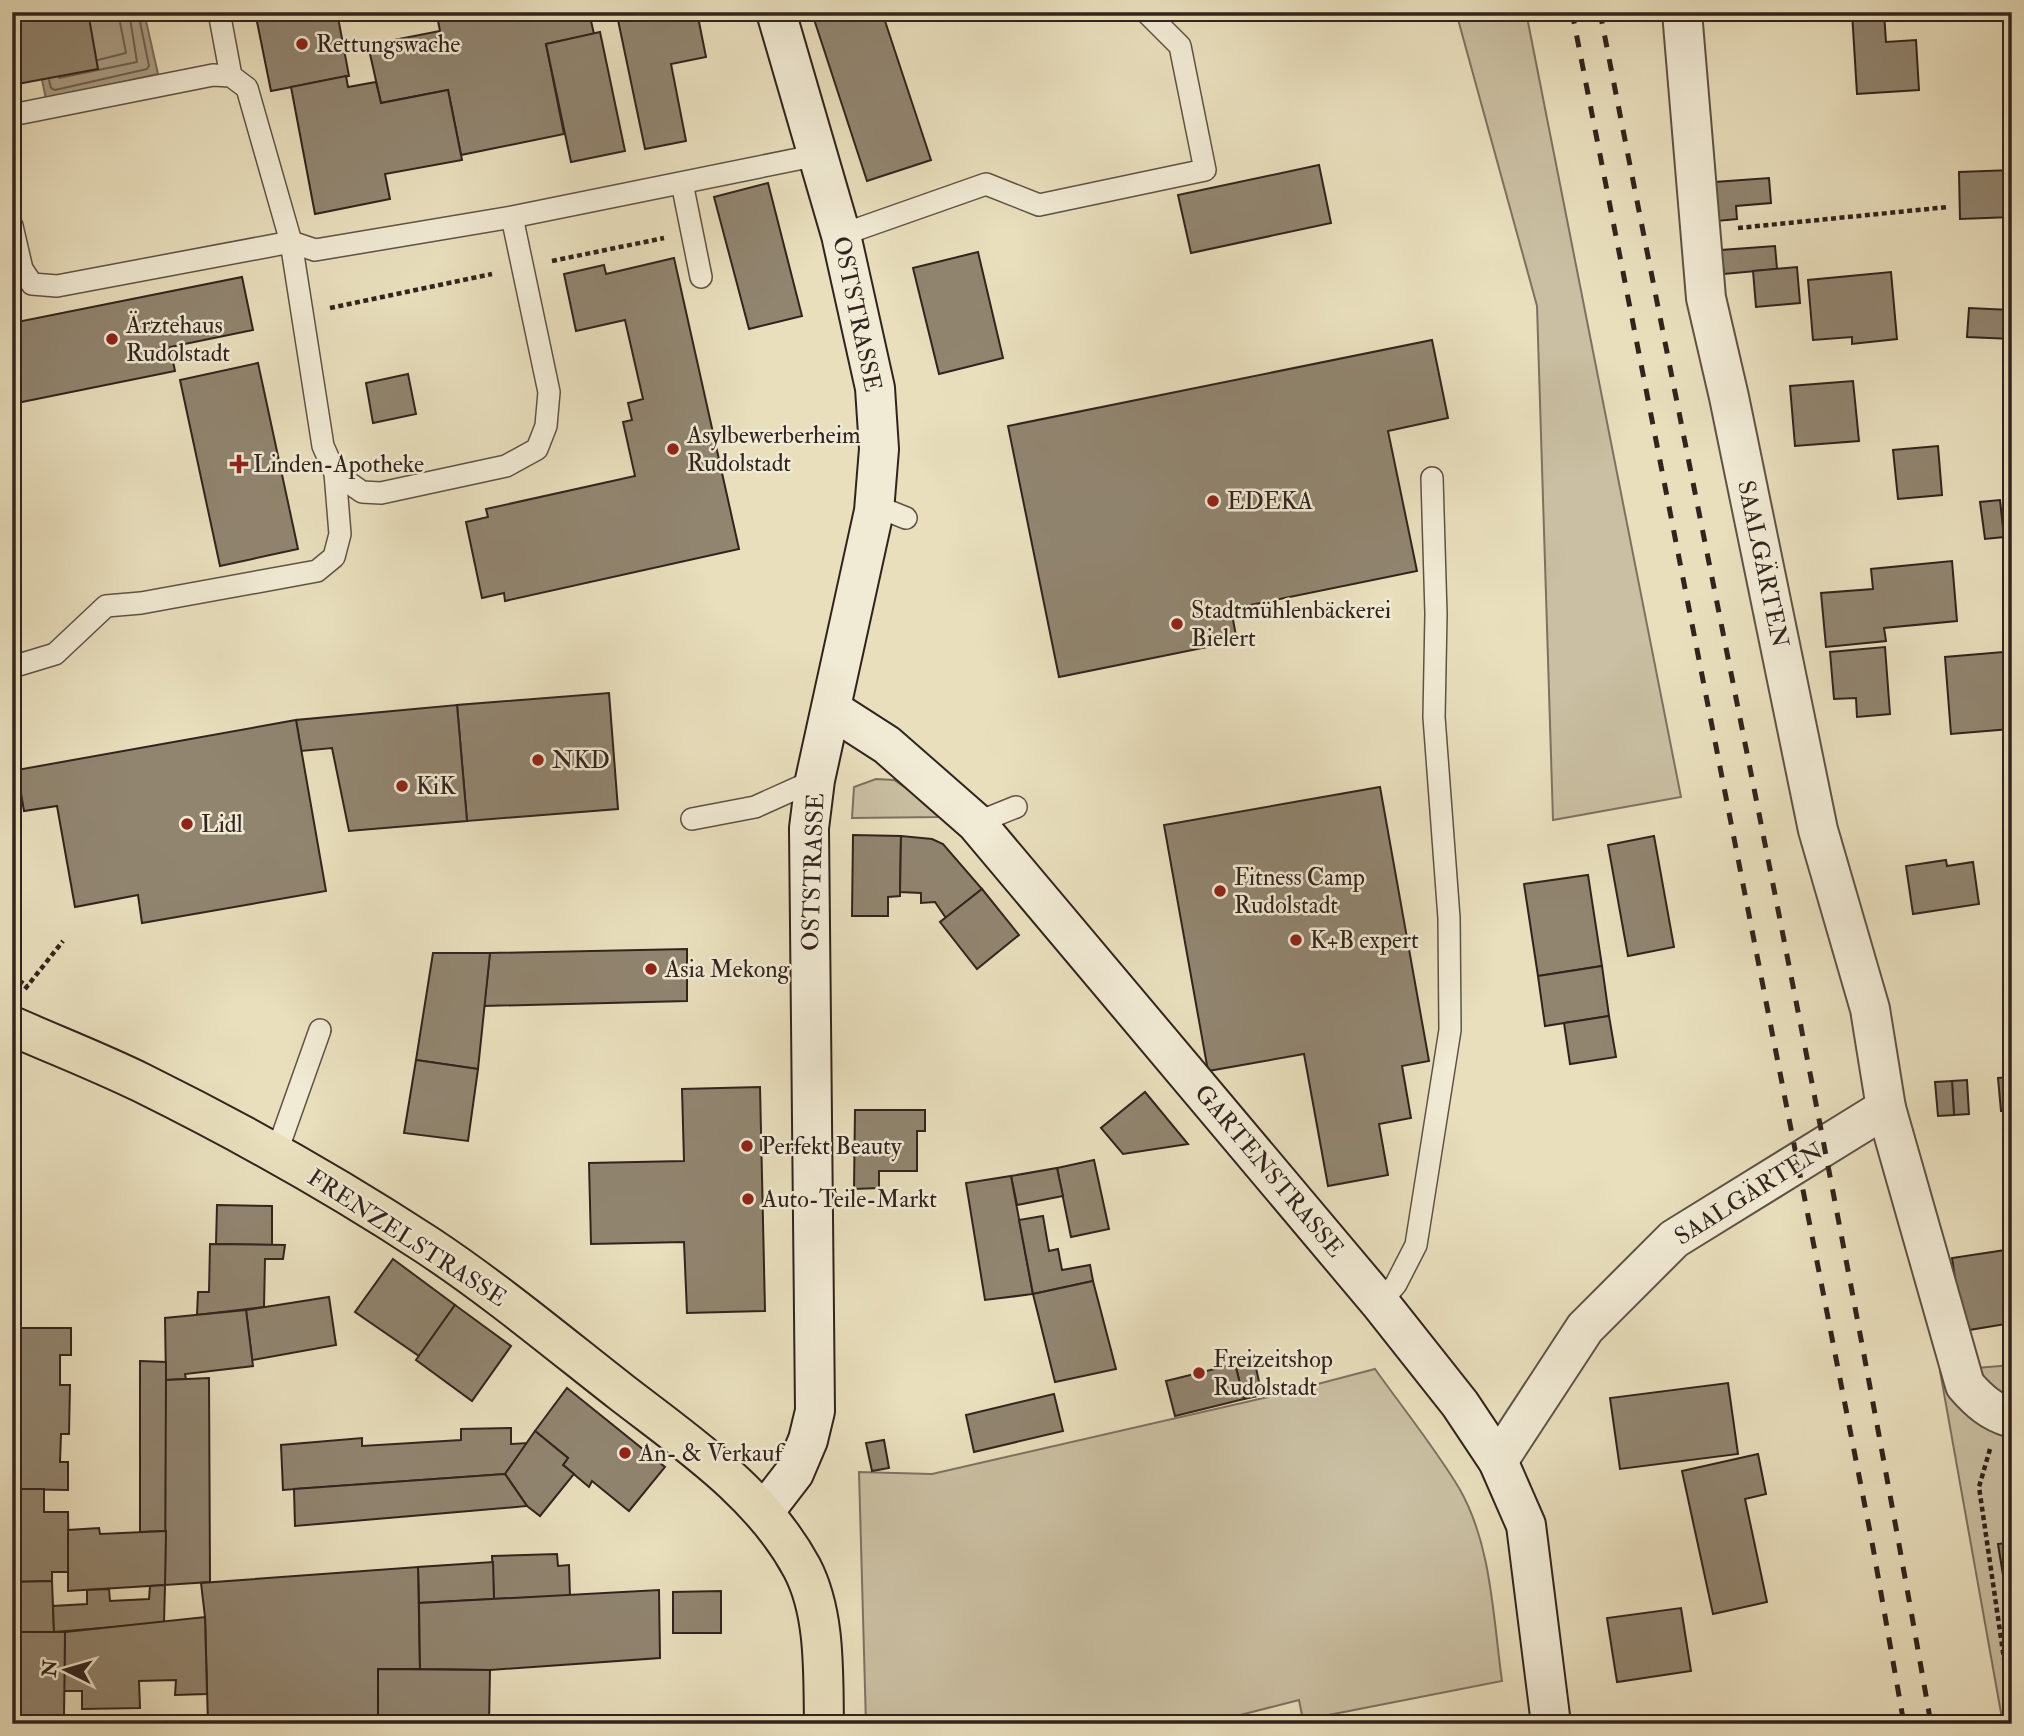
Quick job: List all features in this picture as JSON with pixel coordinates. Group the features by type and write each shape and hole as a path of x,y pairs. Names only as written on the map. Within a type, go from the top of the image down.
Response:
{"main road":[{"name":"OSTSTRASSE","path":"764,1512 794,1473 808,1440 815,1411 809,828 831,709 890,514 879,449 875,388 841,235 776,12"},
{"name":"SAALGÄRTEN","path":"1682,12 1706,298 1729,397 1818,830 1870,1009 1886,1108 1965,1385 1981,1403 2006,1416"},
{"name":"GARTENSTRASSE","path":"831,709 887,745 976,823 1380,1303 1460,1404 1498,1461 1526,1525 1551,1724"},
{"name":"FRENZELSTRASSE","path":"12,1026 141,1083 276,1154 426,1245 492,1291 696,1451 764,1512"},
{"name":"SAALGÄRTEN","path":"1498,1461 1585,1328 1674,1239 1886,1108"},
{"path":"764,1512 786,1540 804,1571 817,1611 823,1666 824,1724"}],"lane":[{"path":"219,12 232,76"},
{"path":"841,235 986,184 1039,205 1205,170 1180,46 1146,12"},
{"path":"12,116 213,75 232,76 247,88 291,242 323,446 335,473 340,534 334,557 317,571 141,603 106,606 55,654 12,667"},
{"path":"12,226 22,270 32,284 57,286 291,242 315,250 512,217 818,155"},
{"path":"682,183 701,277"},
{"path":"335,473 362,492 382,493 506,466 537,449 546,426 549,392 512,217"},
{"path":"1380,1303 1396,1284 1416,1245 1450,1030 1449,918 1434,718 1436,614 1432,478"},
{"path":"692,819 755,807 816,780"},
{"path":"976,823 1016,807"},
{"path":"276,1154 320,1030"}],"path":[{"path":"1699,232 1948,206"},
{"path":"12,976 27,986 63,941"},
{"path":"2006,1416 1979,1486 2012,1714"}],"shaded area":[{"path":"1456,12 1526,12 1681,797 1553,820 1537,306"},
{"path":"876,779 894,780 912,792 939,817 852,818 854,787"},
{"path":"2012,1365 2012,1724 2003,1724 1940,1371"},
{"path":"1375,1369 1440,1458 1470,1510 1490,1582 1502,1681 1303,1720 1299,1700 1213,1724 866,1724 859,1472 932,1474 1268,1397"}],"water":[{"path":"50,12 144,12 158,74 46,99 29,17"}],"building":[{"path":"12,12 88,12 98,69 12,85"},
{"name":"Rettungswache","path":"255,12 337,12 349,76 271,91"},
{"path":"454,12 589,12 594,34 546,44 564,134 461,155 448,90 381,103 368,45 440,31 437,16"},
{"path":"656,12 697,12 706,57 671,64 686,141 645,149 618,20"},
{"path":"882,12 931,160 867,181 812,13"},
{"path":"1852,12 1884,12 1886,42 1916,40 1919,90 1857,94"},
{"path":"600,32 625,151 571,162 546,44"},
{"path":"346,76 348,87 376,82 381,103 448,90 462,160 385,174 390,199 315,214 291,87"},
{"path":"1319,165 1331,223 1191,253 1178,195"},
{"path":"2012,170 2012,217 1960,219 1959,172"},
{"path":"1769,178 1771,203 1736,206 1737,219 1717,221 1715,182"},
{"path":"768,183 802,316 749,329 714,197"},
{"path":"1775,246 1777,269 1724,274 1721,250"},
{"path":"978,252 1003,358 939,374 913,268"},
{"name":"Asylbewerberheim Rudolstadt","path":"674,258 739,549 505,601 504,593 482,598 466,522 488,517 486,509 635,476 623,422 632,420 628,403 643,399 625,320 576,331 564,274 604,265 606,274"},
{"path":"1797,267 1800,303 1756,307 1753,271"},
{"path":"1891,272 1897,339 1852,344 1852,337 1813,340 1808,280"},
{"name":"Ärztehaus Rudolstadt","path":"242,277 253,330 170,347 175,371 12,404 12,323"},
{"path":"2012,293 2012,339 1967,337 1969,308 2011,310"},
{"name":"EDEKA","path":"1432,340 1448,418 1388,431 1417,571 1231,609 1237,641 1059,677 1008,426"},
{"path":"258,363 298,549 220,566 180,380"},
{"path":"408,374 416,414 373,423 366,383"},
{"path":"1853,381 1859,441 1795,446 1790,386"},
{"path":"1938,446 1942,495 1898,499 1893,450"},
{"path":"2000,500 2004,537 1985,539 1980,502"},
{"path":"1952,561 1957,621 1884,628 1886,641 1826,647 1821,593 1873,589 1871,569"},
{"path":"1885,647 1890,714 1857,717 1856,698 1834,699 1830,652"},
{"path":"2003,652 2010,729 1951,734 1945,657"},
{"name":"NKD","path":"609,693 618,809 467,821 457,705"},
{"name":"KiK","path":"457,705 467,821 349,831 332,748 301,751 296,720"},
{"name":"Lidl","path":"296,720 326,891 142,923 138,895 75,907 57,806 24,811 17,770"},
{"name":"K+B expert","path":"1380,787 1429,1061 1402,1066 1411,1118 1379,1124 1388,1175 1328,1186 1304,1054 1208,1071 1164,825"},
{"path":"853,835 901,836 900,896 888,897 888,916 852,916"},
{"path":"901,836 932,839 943,844 982,889 946,918 935,902 921,903 921,893 900,892"},
{"path":"1654,836 1674,947 1628,956 1608,845"},
{"path":"1946,860 1947,866 1973,862 1979,904 1913,914 1906,866"},
{"path":"1588,875 1602,966 1538,976 1524,884"},
{"path":"982,889 1019,935 977,969 940,922"},
{"path":"687,949 687,1001 484,1006 490,953"},
{"path":"433,953 490,953 478,1069 416,1060"},
{"path":"1602,966 1609,1016 1545,1026 1538,976"},
{"path":"1609,1016 1616,1057 1570,1064 1564,1023"},
{"path":"416,1060 478,1069 468,1141 404,1133"},
{"path":"2012,1077 2012,1111 2001,1111 1998,1078"},
{"path":"1967,1080 1969,1114 1954,1115 1952,1081"},
{"path":"1952,1081 1954,1115 1938,1116 1935,1082"},
{"path":"760,1087 765,1311 687,1313 684,1242 591,1244 589,1163 684,1161 682,1089"},
{"path":"1145,1092 1188,1144 1123,1154 1101,1128"},
{"path":"855,1110 925,1110 925,1131 917,1131 917,1171 879,1171 879,1188 854,1189"},
{"path":"1094,1160 1109,1229 1071,1237 1057,1168"},
{"path":"1057,1168 1063,1196 1017,1205 1011,1176"},
{"path":"1011,1176 1033,1294 985,1300 966,1183"},
{"path":"217,1205 272,1206 272,1245 216,1244"},
{"path":"1043,1216 1049,1251 1058,1249 1062,1270 1090,1265 1093,1281 1033,1294 1019,1220"},
{"path":"210,1244 285,1245 283,1259 265,1259 264,1307 197,1315 198,1292 209,1292"},
{"path":"2012,1249 2012,1323 1963,1331 1952,1258"},
{"path":"393,1259 455,1305 419,1356 355,1312"},
{"path":"1093,1281 1116,1369 1055,1382 1033,1294"},
{"path":"329,1297 336,1345 252,1360 246,1310"},
{"path":"455,1305 511,1346 472,1401 416,1360"},
{"path":"246,1310 253,1366 185,1374 186,1379 166,1380 165,1318"},
{"path":"12,1328 71,1328 71,1355 60,1355 60,1385 70,1385 69,1434 61,1434 60,1462 68,1462 68,1490 12,1489"},
{"path":"1254,1359 1262,1395 1244,1399 1235,1364"},
{"path":"140,1361 166,1362 166,1531 140,1532"},
{"path":"1235,1364 1244,1399 1175,1416 1166,1381"},
{"path":"209,1378 210,1582 165,1585 166,1380"},
{"path":"1728,1383 1738,1454 1620,1469 1610,1398"},
{"path":"567,1388 665,1467 629,1511 592,1481 589,1487 563,1465 568,1458 535,1431"},
{"path":"1054,1394 1063,1431 974,1452 966,1415"},
{"path":"511,1428 511,1444 528,1443 505,1474 283,1490 281,1445 362,1438 362,1446 461,1440 461,1429"},
{"path":"535,1431 568,1458 563,1465 574,1474 540,1516 527,1506 505,1474"},
{"path":"884,1440 889,1468 872,1471 866,1443"},
{"path":"1758,1454 1766,1494 1745,1499 1767,1602 1713,1614 1682,1471"},
{"path":"505,1474 527,1506 295,1526 294,1489"},
{"path":"12,1489 44,1489 44,1512 68,1512 69,1572 52,1572 52,1581 12,1582"},
{"path":"99,1528 100,1534 166,1531 165,1585 68,1591 68,1530"},
{"path":"2012,1542 2012,1631 1998,1544"},
{"path":"557,1554 558,1566 569,1565 570,1596 494,1599 492,1556"},
{"path":"493,1562 494,1599 419,1603 418,1567"},
{"path":"418,1567 420,1669 378,1669 378,1724 208,1724 205,1617 201,1583"},
{"path":"52,1581 54,1632 12,1632 12,1582"},
{"path":"165,1585 164,1623 54,1632 53,1606 87,1604 87,1590 109,1589 110,1601 149,1599 150,1586"},
{"path":"659,1590 660,1658 490,1670 420,1669 419,1603"},
{"path":"721,1591 721,1633 673,1633 673,1592"},
{"path":"1681,1608 1691,1671 1617,1682 1607,1618"},
{"path":"205,1617 207,1694 175,1695 176,1680 139,1681 140,1708 82,1709 82,1691 64,1691 65,1632"},
{"path":"12,1632 65,1632 64,1719 12,1719"},
{"path":"378,1669 490,1670 489,1724 378,1724"},
{"path":"12,1719 54,1719 54,1724 12,1724"}],"railway":[{"path":"1572,12 1872,1542 1904,1724"},
{"path":"1600,12 1812,1081 1931,1724"}],"place":[{"name":"Rettungswache","path":"302,44"},
{"name":"Ärztehaus Rudolstadt","path":"112,339"},
{"name":"Asylbewerberheim Rudolstadt","path":"673,449"},
{"name":"Linden-Apotheke","path":"239,464"},
{"name":"EDEKA","path":"1213,501"},
{"name":"Stadtmühlenbäckerei Bielert","path":"1177,624"},
{"name":"NKD","path":"538,760"},
{"name":"KiK","path":"402,786"},
{"name":"Lidl","path":"187,824"},
{"name":"Fitness Camp Rudolstadt","path":"1220,891"},
{"name":"K+B expert","path":"1296,940"},
{"name":"Asia Mekong","path":"651,969"},
{"name":"Perfekt Beauty","path":"747,1146"},
{"name":"Auto-Teile-Markt","path":"748,1199"},
{"name":"Freizeitshop Rudolstadt","path":"1199,1373"},
{"name":"An- & Verkauf","path":"625,1453"}]}
